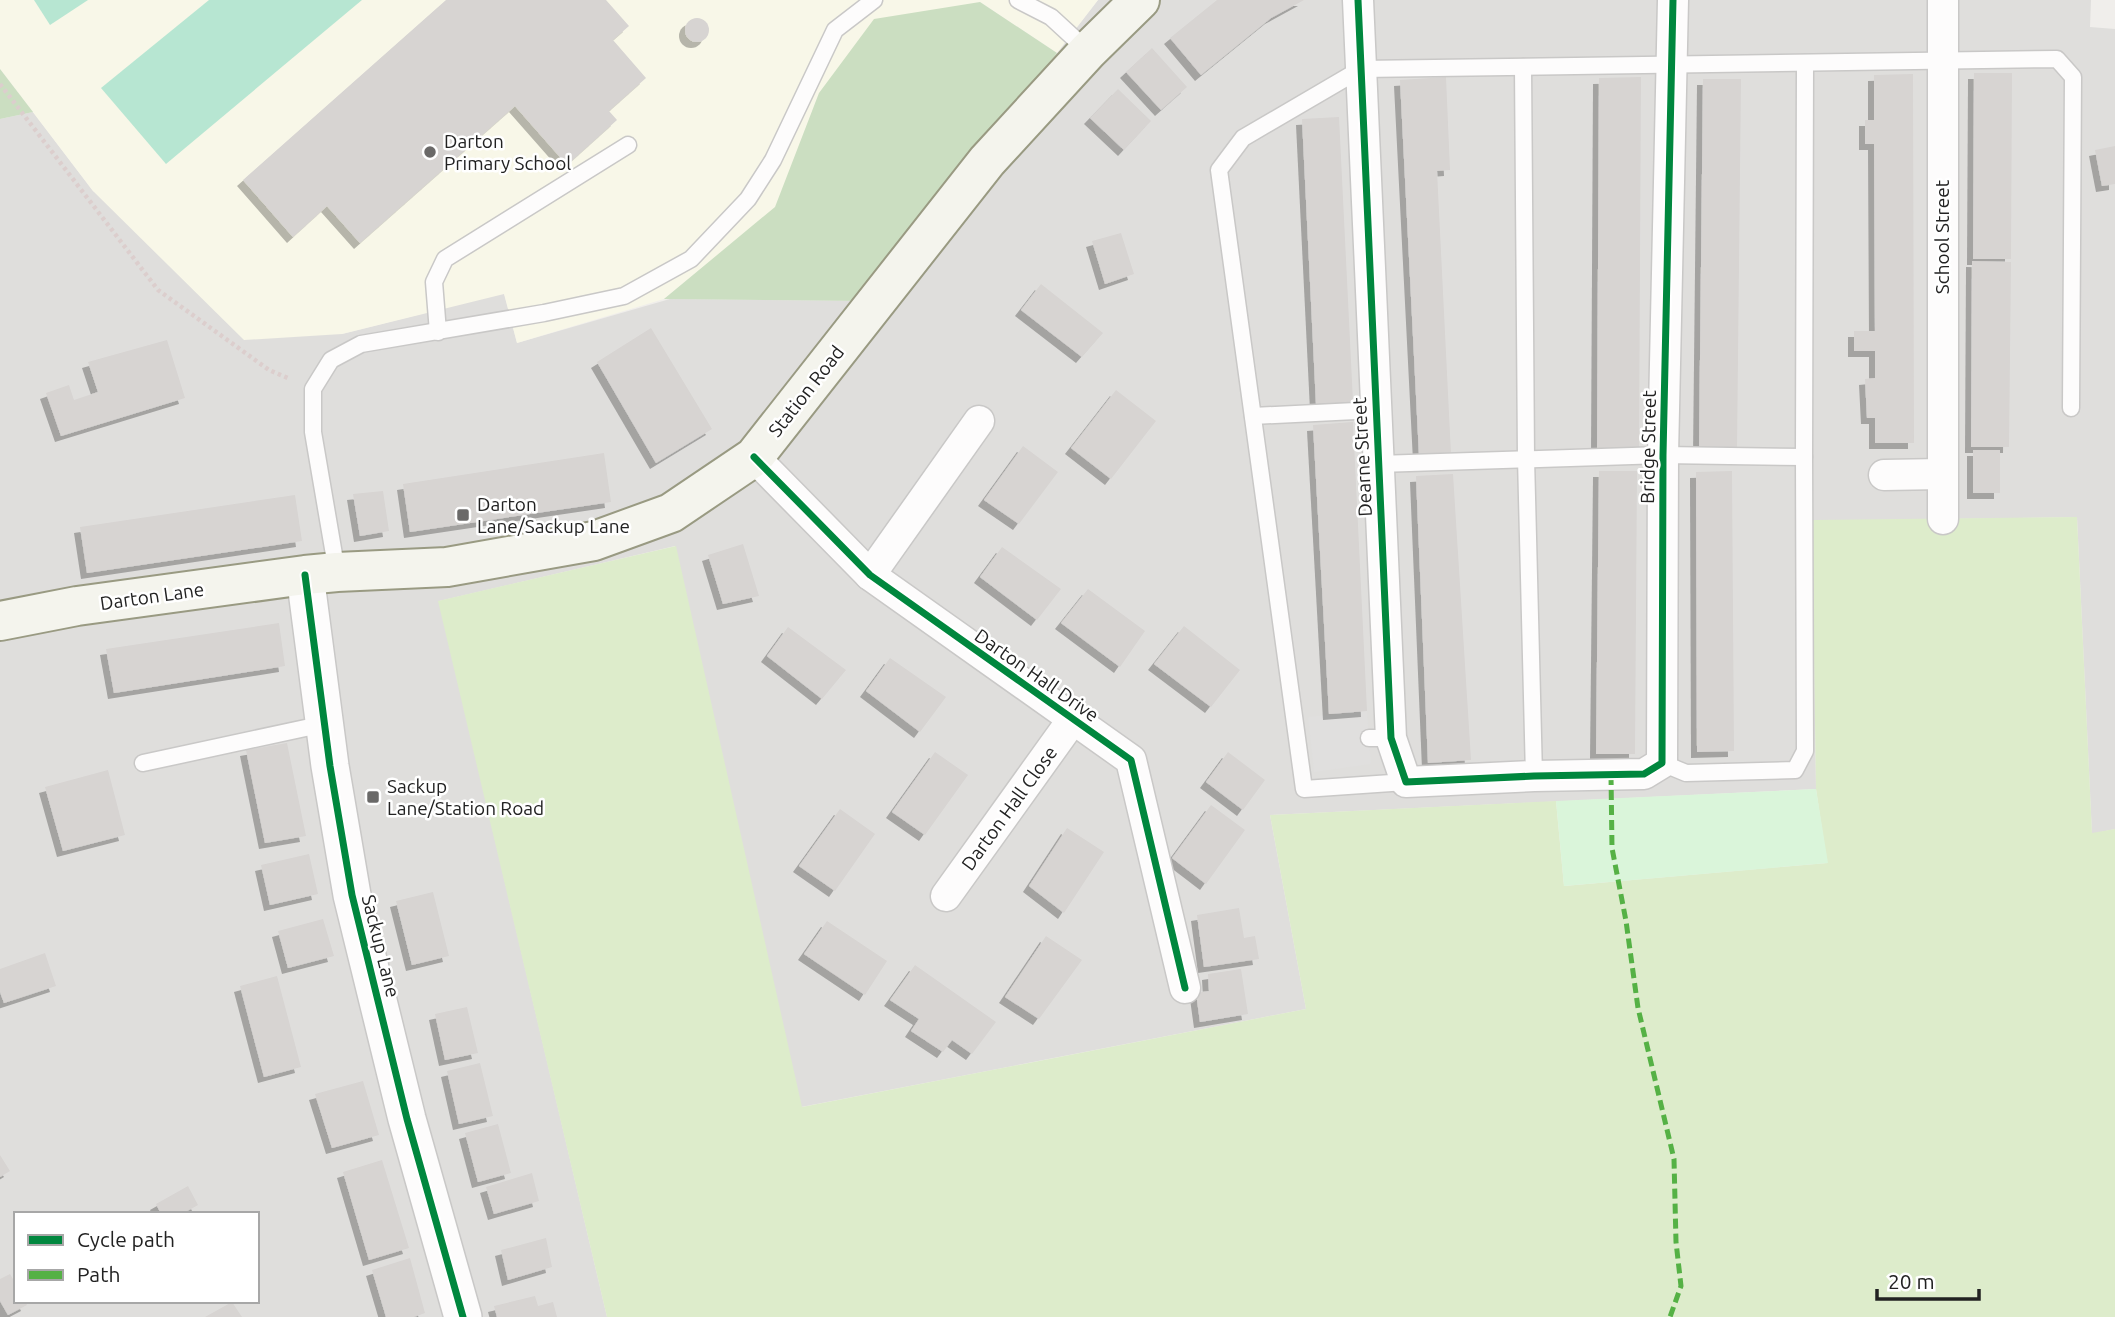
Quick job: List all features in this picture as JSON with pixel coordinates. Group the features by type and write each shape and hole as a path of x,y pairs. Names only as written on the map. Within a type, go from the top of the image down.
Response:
{"main road":[{"name":"Station Road","path":"321,574 447,567 594,541 671,513 754,457 987,161 1088,51 1140,0"},
{"name":"Darton Lane","path":"0,621 77,606 321,574"}],"street":[{"name":"Dearne Street","path":"1358,0 1378,464 1380,738 1406,782"},
{"name":"Bridge Street","path":"1662,763 1663,455 1673,0"},
{"name":"School Street","path":"1942,0 1943,519"},
{"path":"870,575 979,421"},
{"name":"Darton Hall Drive","path":"754,457 870,575 1131,760 1185,988"},
{"path":"1884,475 1942,474"},
{"name":"Sackup Lane","path":"321,574 324,724 352,895 407,1119 463,1317"},
{"name":"Darton Hall Close","path":"946,896 1073,719"},
{"path":"1406,782 1644,774 1662,763"}],"lane":[{"path":"321,574 313,389 331,360 361,344 624,296 691,259 748,199 773,160 835,30 874,0"},
{"path":"1018,0 1051,17 1088,51"},
{"path":"1406,782 1304,789 1305,747 1253,416 1219,170 1243,138 1361,68 2057,59 2073,77 2071,408"},
{"path":"1662,763 1686,773 1796,770 1805,751 1805,63"},
{"path":"1523,67 1526,458 1534,776"},
{"path":"438,332 434,282 445,259 628,145"},
{"path":"1253,416 1376,410"},
{"path":"1378,464 1663,455 1804,457"},
{"path":"143,763 324,724"}],"path":[{"path":"0,84 158,290 269,370 313,389"}],"shaded area":[{"name":"Darton Primary School","path":"0,0 1098,0 1057,53 980,2 819,93 776,207 664,299 517,343 504,294 342,334 244,340 93,191 0,69"},
{"path":"1098,0 2091,0 2090,27 2115,29 2115,829 2092,834 2077,517 1812,521 1816,789 1270,815 1306,1009 801,1107 675,546 439,601 607,1317 0,1317 0,119 33,112 93,191 342,334 504,293 517,343 670,299 865,301"},
{"path":"1367,711 1371,764 1314,772 1308,717"}],"green space":[{"path":"34,0 88,0 50,25"},
{"path":"209,0 362,0 166,164 101,88"},
{"path":"980,2 1057,53 865,301 664,299 775,207 819,93 874,19"},
{"path":"0,69 33,112 0,119"},
{"path":"2077,517 2092,833 2115,829 2115,1317 607,1317 438,601 676,546 802,1107 1306,1009 1270,815 1556,801 1564,886 1827,863 1816,789 1812,520"},
{"path":"1816,789 1828,863 1564,886 1556,801"}],"building":[{"path":"446,0 606,0 629,26 613,40 646,78 609,111 617,120 567,165 515,106 360,243 327,206 293,237 243,180"},
{"path":"1217,0 1304,0 1271,18 1201,75 1170,38"},
{"path":"697,18 708,25 709,30 702,41 697,42 686,35 685,30 692,19"},
{"path":"1152,48 1187,87 1161,110 1126,72"},
{"path":"1974,73 2012,73 2011,259 1973,259"},
{"path":"1913,74 1914,443 1875,443 1875,418 1867,418 1865,379 1875,378 1875,351 1854,351 1854,331 1875,331 1874,144 1865,144 1865,120 1874,120 1874,75"},
{"path":"1446,77 1450,170 1437,171 1451,454 1419,455 1400,80"},
{"path":"1641,77 1639,451 1597,450 1599,78"},
{"path":"1703,79 1741,79 1737,450 1699,450"},
{"path":"1118,89 1151,121 1124,150 1090,118"},
{"path":"1339,117 1353,402 1316,404 1302,119"},
{"path":"2115,146 2115,184 2102,186 2095,150"},
{"path":"1121,233 1134,274 1105,284 1092,241"},
{"path":"1972,261 2011,262 2009,447 1971,447"},
{"path":"1041,284 1103,333 1082,357 1021,310"},
{"path":"651,328 712,429 656,463 597,362"},
{"path":"167,340 185,398 61,436 46,393 69,385 74,400 98,392 88,362"},
{"path":"1116,390 1156,421 1111,479 1071,448"},
{"path":"1353,422 1367,711 1329,714 1313,425"},
{"path":"1023,446 1058,472 1019,524 984,500"},
{"path":"1973,450 2000,450 2000,493 1973,493"},
{"path":"604,453 611,502 410,532 403,484"},
{"path":"1599,471 1637,471 1635,754 1596,754"},
{"path":"1732,471 1734,751 1697,752 1696,472"},
{"path":"1453,474 1471,760 1428,763 1416,476"},
{"path":"383,491 389,531 360,536 353,494"},
{"path":"295,495 302,541 87,573 80,527"},
{"path":"743,544 759,596 723,604 708,555"},
{"path":"1002,547 1061,589 1037,620 980,577"},
{"path":"1088,589 1145,631 1120,667 1061,623"},
{"path":"279,623 285,666 114,693 106,649"},
{"path":"1184,626 1240,670 1211,707 1154,664"},
{"path":"788,627 846,670 822,699 767,656"},
{"path":"890,658 946,697 920,732 866,691"},
{"path":"287,743 306,836 265,843 246,750"},
{"path":"935,752 968,775 925,835 892,812"},
{"path":"1228,752 1265,780 1243,810 1206,782"},
{"path":"108,770 125,835 63,851 45,787"},
{"path":"1211,805 1245,830 1206,884 1172,858"},
{"path":"840,809 875,834 835,891 799,866"},
{"path":"1067,828 1104,852 1064,913 1029,886"},
{"path":"309,854 318,894 270,905 261,865"},
{"path":"433,892 449,956 412,965 396,901"},
{"path":"1239,908 1244,938 1255,936 1259,959 1204,967 1197,915"},
{"path":"323,919 334,956 288,968 278,931"},
{"path":"827,921 887,961 865,995 804,954"},
{"path":"1046,936 1082,960 1039,1019 1005,997"},
{"path":"45,953 56,986 4,1003 0,992 0,969"},
{"path":"915,965 996,1022 972,1054 952,1040 943,1052 911,1031 919,1019 890,1000"},
{"path":"1241,969 1248,1014 1200,1022 1196,993 1209,991 1208,974"},
{"path":"277,976 301,1067 264,1077 240,986"},
{"path":"467,1007 478,1053 445,1060 435,1014"},
{"path":"480,1063 493,1116 459,1124 447,1071"},
{"path":"363,1081 379,1135 332,1148 315,1094"},
{"path":"498,1124 511,1173 478,1182 465,1133"},
{"path":"0,1155 10,1171 0,1177"},
{"path":"382,1160 409,1248 369,1260 343,1172"},
{"path":"532,1173 539,1201 494,1214 486,1187"},
{"path":"188,1186 198,1205 186,1212 160,1212 156,1204"},
{"path":"546,1238 552,1267 508,1280 501,1250"},
{"path":"410,1258 425,1313 414,1317 386,1317 372,1270"},
{"path":"10,1274 14,1281 14,1303 27,1305 8,1315 0,1301 0,1279"},
{"path":"535,1296 538,1306 553,1302 557,1317 497,1317 494,1306"},
{"path":"233,1303 242,1317 205,1317"}],"marked path":[{"path":"1611,775 1612,848 1626,921 1638,1008 1674,1159 1676,1242 1681,1286 1670,1317"}],"cycle path":[{"path":"1358,0 1391,738 1406,782 1644,774 1662,763 1663,455 1673,0"},
{"path":"754,457 870,575 1131,760 1185,988"},
{"path":"305,575 330,766 352,895 407,1119 463,1317"}],"place":[{"name":"Darton Primary School","path":"430,152"},
{"name":"Darton Lane/Sackup Lane","path":"463,515"},
{"name":"Sackup Lane/Station Road","path":"373,797"}]}
